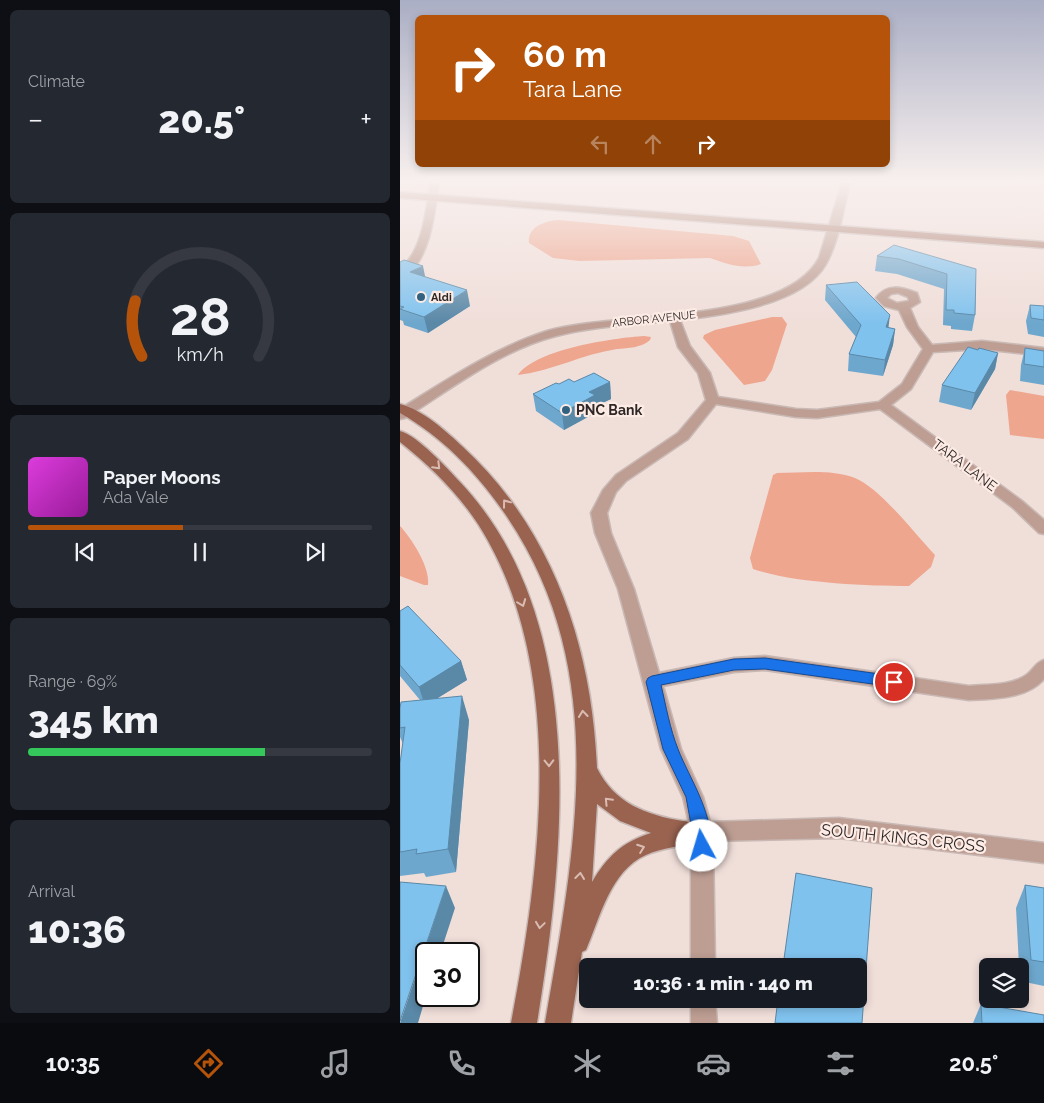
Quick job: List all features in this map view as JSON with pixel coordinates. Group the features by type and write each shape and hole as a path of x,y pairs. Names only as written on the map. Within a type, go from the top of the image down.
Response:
{"main road":[{"path":"402,411 464,456 489,481 514,514 533,544 554,588 567,626 584,712 587,767 586,832 558,1023"},
{"path":"400,435 449,479 486,526 506,563 524,610 542,682 549,746 547,858 541,919 524,1023"},
{"path":"587,767 592,783 623,814 659,828 702,832"},
{"path":"566,976 587,916 617,864 636,848 702,832"}],"street":[{"path":"400,274 407,270 425,239 427,228"},
{"path":"830,228 1044,245"},
{"name":"ARBOR AVENUE","path":"402,411 503,354 553,334 612,322 674,317 745,306 770,299 795,287 816,272 825,258 833,228"},
{"path":"903,306 913,327 929,349"},
{"path":"674,317 684,348 704,373 713,400"},
{"path":"929,349 982,345 1044,352"},
{"path":"713,400 796,413 817,414 883,405 907,386 929,349"},
{"path":"703,958 702,832 693,797 670,749 626,589 604,533 599,512 610,490 622,478 683,436 713,400"},
{"name":"TARA LANE","path":"883,405 1017,504 1044,529"},
{"path":"652,682 734,665 765,663 969,693 987,693 1030,683 1044,667"},
{"name":"SOUTH KINGS CROSS","path":"702,832 839,828 1044,853"},
{"path":"703,1008 704,1023"}],"shaded area":[{"path":"643,228 733,236 749,241 761,264 742,266 710,258 580,261 553,258 529,243 529,237 534,229"},
{"path":"772,317 782,317 787,324 772,370 765,381 744,385 703,338 704,335 715,330"},
{"path":"644,336 651,337 650,340 639,346 604,351 543,370 518,375 527,366 541,358 576,346"},
{"path":"1010,390 1044,396 1044,439 1010,435 1006,395"},
{"path":"814,472 850,476 865,483 875,491 935,555 931,567 909,586 809,581 753,569 750,558 773,475 777,473"},
{"path":"400,526 410,538 423,562 428,585 400,576"}],"building":[{"path":"894,245 976,269 975,315 954,313 954,310 946,310 947,274 899,259 877,256"},
{"path":"404,260 423,266 410,272 467,290 424,317 400,309 404,307 400,306 400,262"},
{"path":"857,282 890,315 886,327 895,329 885,360 849,354 861,325 826,285"},
{"path":"1030,305 1044,306 1044,320 1031,318"},
{"path":"968,347 998,353 975,393 942,385"},
{"path":"1025,348 1044,351 1044,367 1024,364"},
{"path":"594,373 610,382 589,392 595,395 562,413 533,394 556,383 559,384 569,379 574,382"},
{"path":"408,606 461,661 419,687 400,665 400,611"},
{"path":"462,696 448,849 416,854 417,849 400,852 400,763 405,727 400,728 401,702"},
{"path":"796,873 872,888 867,958 784,958"},
{"path":"400,882 446,886 427,942 415,942 415,977 400,1021"},
{"path":"1025,885 1044,888 1044,962 1031,960"},
{"path":"777,1008 863,1008 862,1023 775,1023"},
{"path":"981,1008 1004,1008 1044,1015 1044,1023 982,1023"}],"place":[{"name":"Aldi","path":"421,297"},
{"name":"PNC Bank","path":"566,410"}],"route":[{"path":"702,846 702,832 693,797 670,749 652,682 749,663 782,665 894,682"}]}
